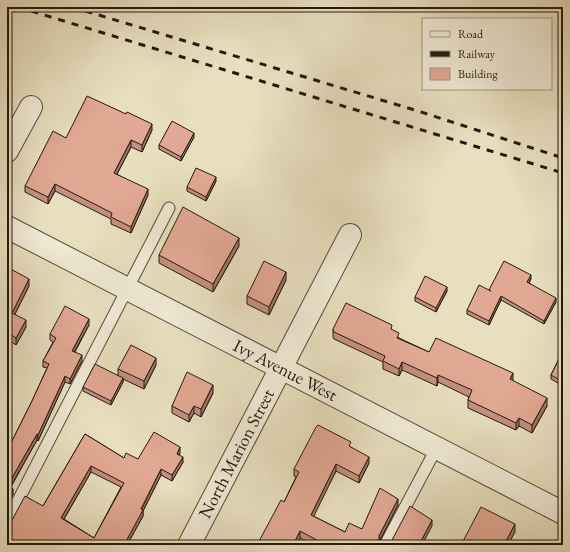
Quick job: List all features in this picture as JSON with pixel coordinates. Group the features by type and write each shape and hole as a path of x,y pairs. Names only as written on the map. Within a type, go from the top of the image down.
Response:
{"street":[{"path":"7,152 31,107"},
{"name":"Ivy Avenue West","path":"7,227 128,288 280,369 563,513"},
{"name":"North Marion Street","path":"189,545 350,235"}],"lane":[{"path":"7,522 169,208"},
{"path":"385,545 436,449"}],"building":[{"path":"87,96 152,124 142,145 131,140 114,173 148,189 131,227 111,217 112,213 55,184 48,197 25,186 53,131 66,138"},
{"path":"172,121 194,133 181,157 159,145"},
{"path":"196,168 216,177 206,197 187,187"},
{"path":"183,207 239,238 213,284 159,255"},
{"path":"264,261 286,272 269,307 247,296"},
{"path":"504,261 531,275 527,282 556,298 544,321 501,296 489,321 467,310 479,285 489,290"},
{"path":"7,267 29,279 12,313 26,320 16,338 10,334 7,339"},
{"path":"425,276 447,287 436,308 415,297"},
{"path":"346,303 392,325 391,329 399,333 397,338 429,352 436,338 513,373 510,379 547,398 532,425 519,418 516,423 468,400 472,390 438,375 437,378 402,362 399,369 383,361 385,356 334,332 333,329"},
{"path":"65,306 89,319 72,351 82,355 70,379 65,376 38,435 37,434 8,485 13,489 7,501 7,441 11,443 49,364 43,361 56,338 50,334"},
{"path":"131,345 156,358 144,381 118,369"},
{"path":"563,351 563,382 551,375"},
{"path":"95,364 123,378 111,401 83,387"},
{"path":"187,372 213,385 201,409 194,406 189,415 172,406"},
{"path":"318,425 351,442 349,446 369,457 359,476 336,464 311,515 345,532 349,523 362,529 380,488 398,499 379,536 379,542 381,545 326,545 300,531 293,545 257,545 281,500 284,502 299,472 294,469"},
{"path":"154,432 180,447 177,454 183,457 172,475 161,469 141,509 143,510 124,545 7,545 7,523 11,522 25,496 43,506 85,434 124,458 126,453 138,459","holes":["91,466 124,483 94,538 61,518"]},
{"path":"410,506 432,520 419,545 387,545 391,542"},
{"path":"481,507 515,524 504,545 461,545"}],"railway":[{"path":"18,7 563,173"},
{"path":"72,7 418,111 563,158"}]}
